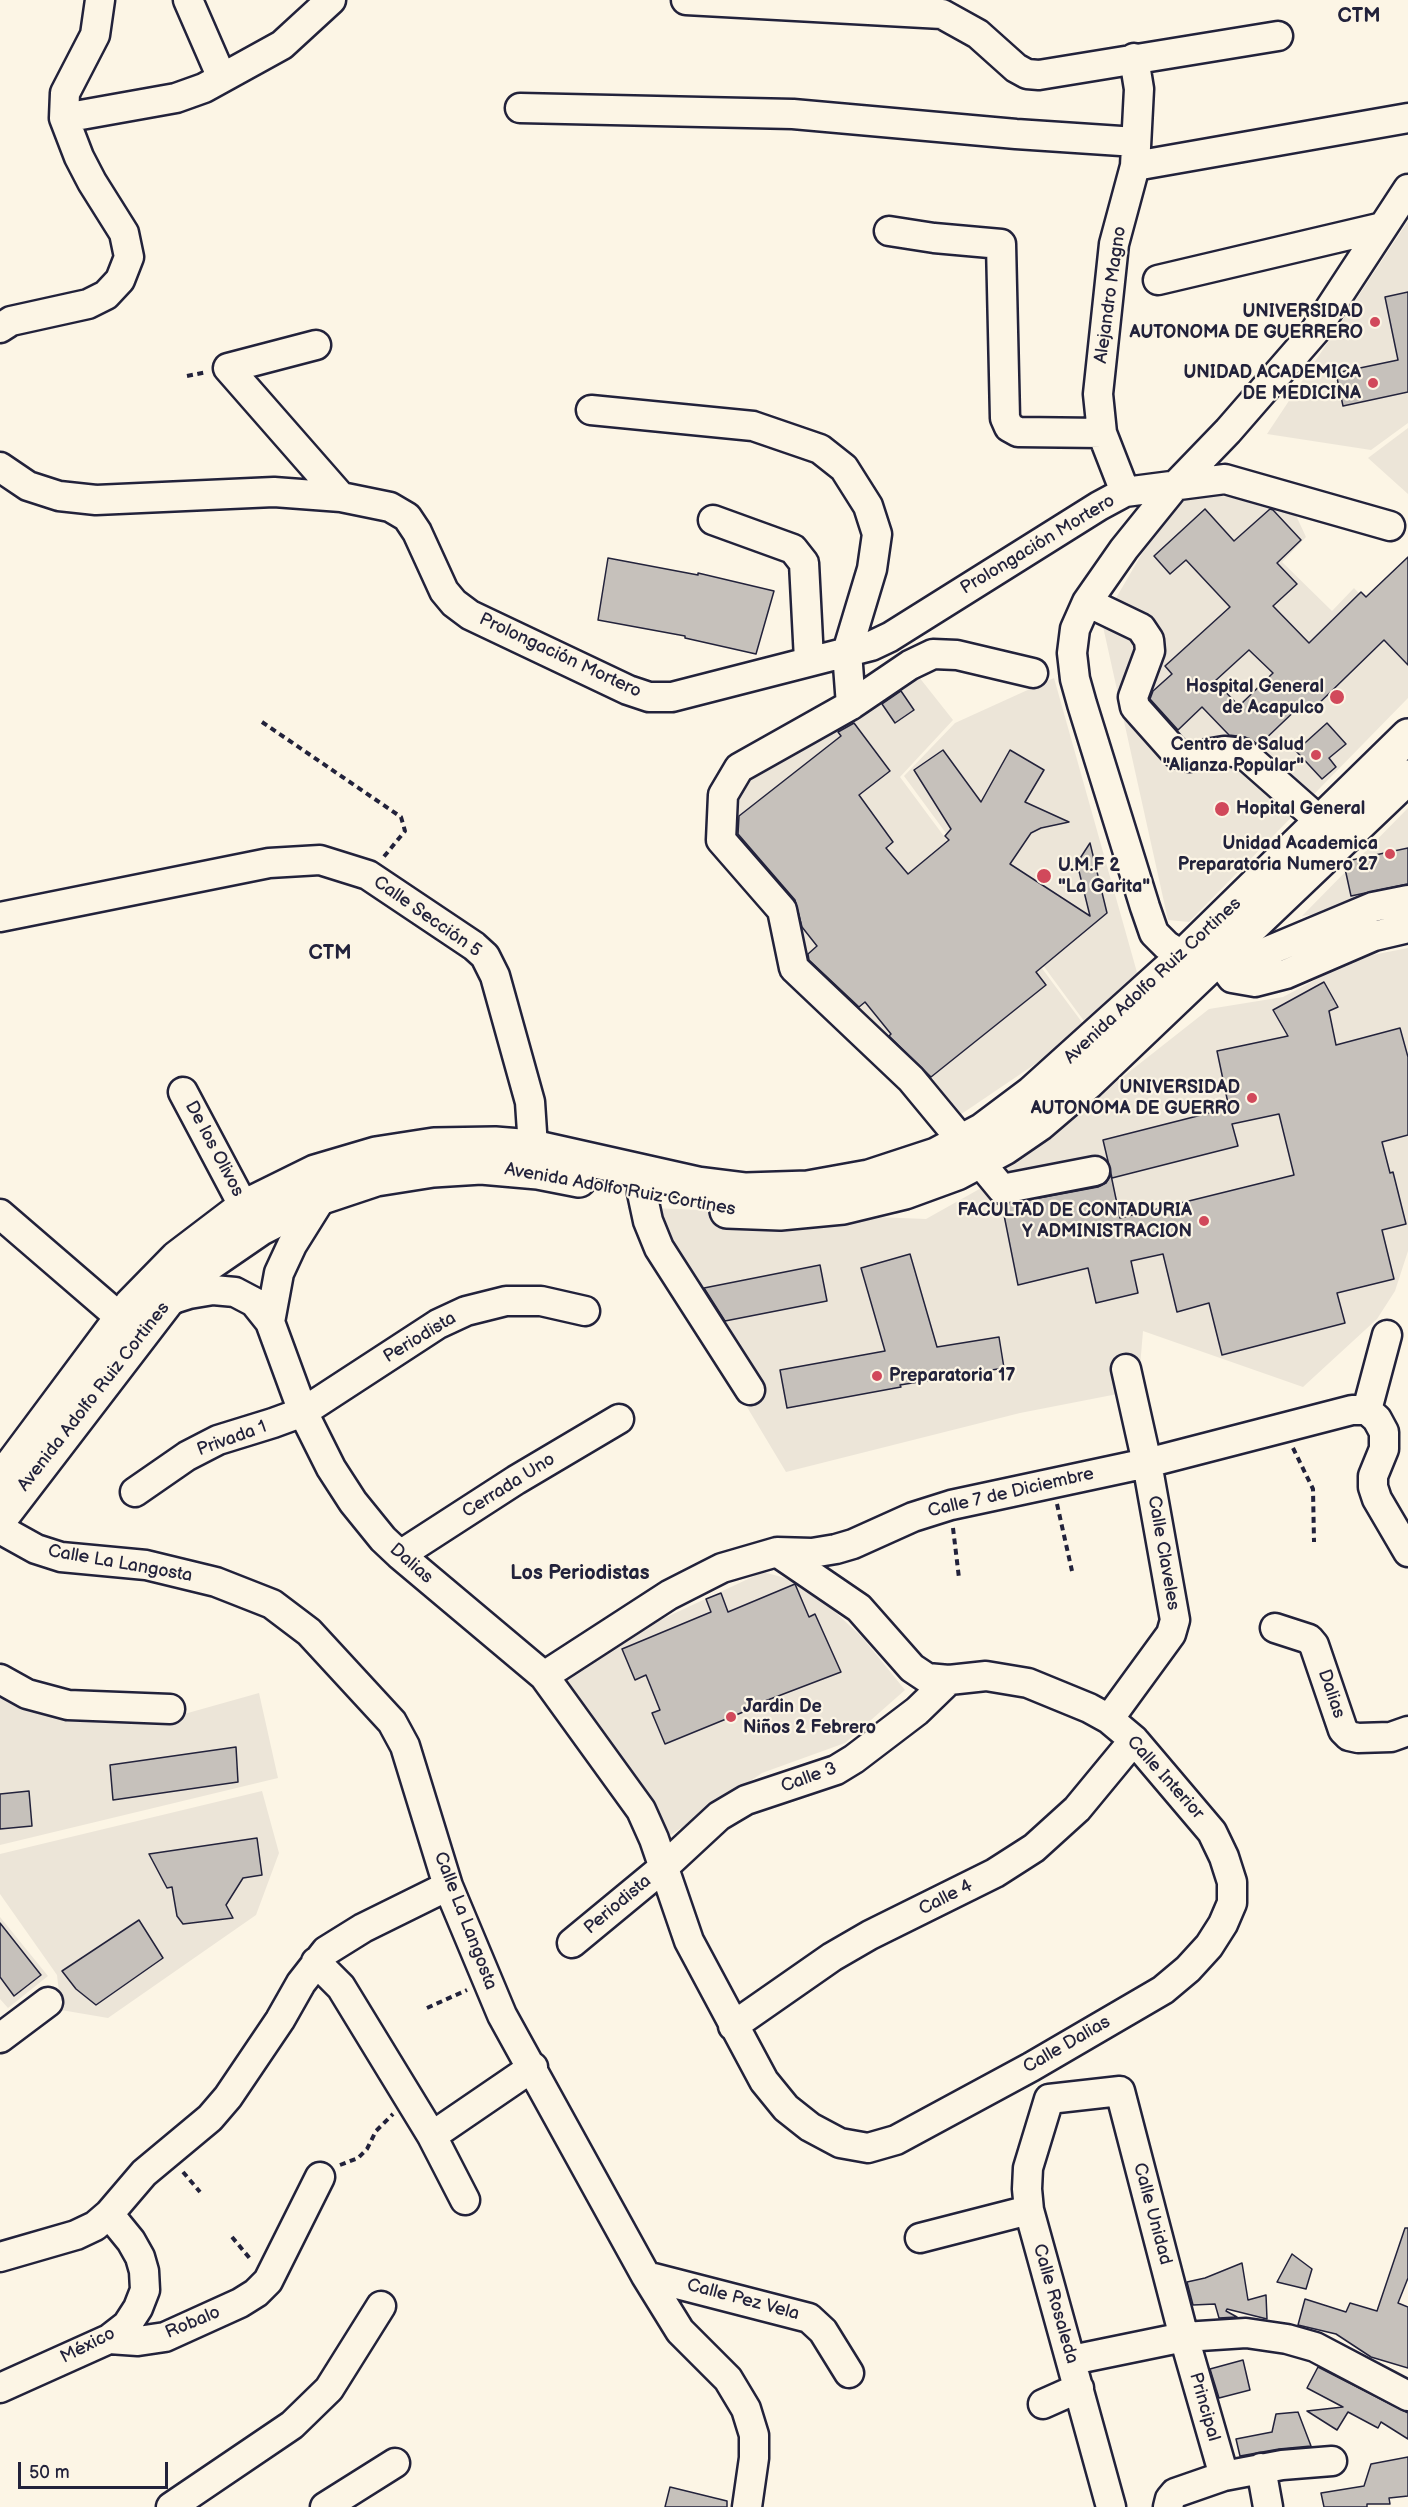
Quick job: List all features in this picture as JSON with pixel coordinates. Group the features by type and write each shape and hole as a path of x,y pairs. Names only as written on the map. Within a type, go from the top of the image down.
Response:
{"main road":[{"name":"Avenida Adolfo Ruiz Cortines","path":"0,1481 130,1326 167,1301 210,1263 261,1228 322,1197 376,1179 433,1170 481,1167 538,1172 724,1210 780,1213 843,1207 905,1192 957,1173 983,1130 1031,1094 1184,956 1408,736"},
{"name":"Avenida Adolfo Ruiz Cortines","path":"0,1519 130,1326 131,1305 177,1258 244,1207 315,1172 376,1154 434,1145 495,1144 533,1147 698,1184 746,1190 808,1188 869,1177 936,1155 1004,1148 1039,1124 1087,1083 1408,777"}],"street":[{"path":"0,328 11,321 88,304 106,295 120,280 129,257 124,232 92,182 64,118 65,93 95,35 100,0"},
{"path":"188,0 222,78"},
{"path":"64,118 176,98 204,88 282,45 332,0"},
{"path":"686,0 943,7 1027,74 1039,75 1278,36"},
{"name":"Alejandro Magno","path":"1125,492 1102,433 1098,394 1114,244 1135,154 1139,89 1134,58"},
{"path":"520,108 793,114 1016,134 1135,154 1408,118"},
{"path":"1408,189 1315,331 1235,423 1174,487 1124,549 1087,602 1075,629 1072,653 1075,679 1154,933 1166,945 1184,956 1249,958 1373,907 1408,900"},
{"path":"1158,280 1383,227"},
{"path":"889,231 1001,244 1005,417 1009,427 1018,432 1102,433"},
{"path":"316,345 228,368 341,497"},
{"path":"591,410 753,426 820,449 844,468 868,506 877,534 872,569 848,652 851,705"},
{"name":"Prolongación Mortero","path":"0,466 28,486 59,496 96,500 274,492 341,497 390,507 407,517 417,532 444,591 454,603 471,615 628,690 649,697 672,697 809,660 848,652 890,637 1125,492 1224,479 1390,526"},
{"path":"713,520 793,549 804,563 809,660"},
{"path":"1087,602 1141,628 1149,639 1150,651 1133,697 1135,707 1176,753 1189,757 1224,751 1243,753 1320,821"},
{"path":"1033,673 957,656 933,654 910,665 851,705 739,768 723,795 722,840 782,910 794,968 911,1078 1002,1188 1095,1171"},
{"name":"Calle Sección 5","path":"0,917 270,863 320,860 368,875 474,946 485,956 495,976 530,1102 533,1147"},
{"path":"1218,958 1232,978 1255,982 1286,974 1374,936 1408,928"},
{"name":"De los Olivos","path":"183,1092 244,1207"},
{"path":"642,1193 648,1221 659,1248 750,1390"},
{"path":"270,1322 279,1274 292,1245 322,1197"},
{"path":"0,1214 130,1326"},
{"name":"Dalias","path":"167,1301 213,1290 234,1292 254,1302 270,1322 303,1412 331,1468 352,1502 383,1539 400,1555 544,1676 641,1810 689,1941 764,2080 786,2108 810,2127 840,2143 868,2148"},
{"name":"Periodista","path":"303,1412 438,1324 466,1311 506,1301 541,1301 585,1311"},
{"path":"1387,1335 1367,1410 1377,1419 1383,1432 1384,1449 1373,1476 1373,1487 1377,1499 1408,1552"},
{"name":"Calle Claveles","path":"1109,1719 1171,1634 1175,1620 1174,1604 1147,1463 1126,1369"},
{"name":"Calle 7 de Diciembre","path":"544,1676 669,1595 722,1568 777,1552 813,1552 836,1549 951,1504 1147,1463 1352,1410 1367,1410"},
{"name":"Privada 1","path":"135,1492 187,1455 218,1440 273,1424 303,1412"},
{"name":"Cerrada Uno","path":"400,1555 516,1480 619,1419"},
{"name":"Calle La Langosta","path":"0,1529 36,1549 61,1557 146,1565 216,1582 272,1604 309,1632 392,1722 405,1746 448,1886 502,2015 533,2067 582,2163 680,2331 728,2379 746,2409 754,2435 748,2507"},
{"name":"Calle Interior","path":"777,1552 859,1608 912,1668 927,1678 949,1680 986,1676 1028,1683 1089,1708 1109,1719 1134,1740 1212,1832 1224,1857 1232,1882 1232,1903"},
{"name":"Dalias","path":"1275,1628 1309,1639 1314,1645 1343,1730 1349,1736 1358,1738 1400,1734"},
{"path":"0,1679 27,1694 68,1705 170,1709"},
{"name":"Calle 3","path":"664,1868 719,1816 746,1800 836,1770 854,1759 917,1711 949,1680"},
{"name":"Calle 4","path":"733,2026 832,1957 870,1935 994,1873 1034,1848 1077,1809 1134,1740"},
{"name":"Periodista","path":"572,1943 664,1868"},
{"path":"0,2258 76,2235 95,2226 109,2214 144,2173 210,2118 228,2097 316,1962 326,1951 363,1928 448,1886"},
{"name":"Calle Dalias","path":"868,2148 896,2140 1030,2067 1163,1990 1188,1969 1209,1946 1232,1903"},
{"path":"316,1962 341,1987 432,2136 465,2200"},
{"path":"0,2038 48,2002"},
{"path":"432,2136 533,2067"},
{"path":"1030,2067 1049,2099"},
{"name":"Calle Unidad","path":"1049,2099 1120,2091 1184,2337"},
{"name":"Calle Rosaleda","path":"1049,2099 1028,2168 1026,2188 1029,2210 1111,2507"},
{"name":"Robalo","path":"109,2339 138,2341 165,2337 240,2303 256,2293 268,2281 320,2177"},
{"path":"920,2238 1029,2210"},
{"name":"México","path":"0,2388 109,2339 127,2325 138,2308 145,2290 144,2271 140,2258 131,2241 109,2214"},
{"name":"Calle Pez Vela","path":"646,2276 809,2318 823,2331 849,2373"},
{"path":"171,2507 292,2425 329,2389 381,2306"},
{"path":"1072,2360 1184,2337 1246,2333 1287,2339 1315,2348 1408,2396"},
{"name":"Principal","path":"1184,2337 1224,2476"},
{"path":"1043,2404 1079,2388"},
{"path":"1168,2507 1175,2493 1224,2476 1261,2468 1332,2461"},
{"path":"325,2507 395,2463"},
{"path":"1261,2468 1268,2507"}],"path":[{"path":"262,722 401,817 405,831 368,875"},
{"path":"1283,1428 1313,1489 1314,1542"},
{"path":"1053,1483 1072,1571"},
{"path":"951,1504 959,1578"},
{"path":"427,2008 486,1981"},
{"path":"320,2177 329,2170 358,2158 367,2149 382,2123 410,2100"}],"shaded area":[{"name":"UNIVERSIDAD AUTONOMA DE GUERRERO","path":"1408,221 1408,423 1371,450 1267,434"},
{"path":"1408,428 1408,494 1368,458"},
{"name":"Hopital General","path":"1195,491 1293,509 1306,537 1282,562 1332,611 1354,588 1367,602 1408,582 1408,698 1189,922 1168,920 1102,622 1161,521"},
{"path":"915,672 953,720 900,777 1087,1029 954,1119 796,968 785,909 723,839 741,769"},
{"name":"U.M.F 2 \"La Garita\"","path":"1054,678 1138,976 1084,1021 904,776 955,723"},
{"name":"Unidad Academica Preparatoria Numero 27","path":"1408,808 1408,902 1302,916"},
{"name":"UNIVERSIDAD AUTONOMA DE GUERRO","path":"1408,948 1408,1251 1395,1291 1377,1319 1303,1387 1143,1331 1138,1390 1020,1413 786,1472 627,1207 926,1219 983,1187 1209,1009 1283,997 1357,958"},
{"name":"Jardin De Niños 2 Febrero","path":"763,1572 804,1583 862,1637 905,1690 845,1743 762,1773 668,1837 562,1681 624,1637"},
{"path":"259,1693 278,1778 0,1845 0,1698 32,1707 170,1718"},
{"path":"262,1791 279,1853 256,1915 108,2018 61,2010 57,1975 0,1894 0,1854"},
{"path":"0,1917 48,1976 8,2008 0,1999"}],"building":[{"name":"UNIDAD ACADEMICA DE MEDICINA","path":"1408,292 1408,392 1343,406 1336,373 1398,360 1385,297"},
{"path":"1205,509 1234,541 1270,509 1273,510 1301,540 1277,563 1297,584 1273,606 1309,643 1361,592 1366,597 1408,557 1408,665 1384,640 1310,712 1302,704 1259,745 1245,737 1229,735 1202,707 1178,730 1150,699 1153,691 1172,674 1165,666 1230,607 1186,560 1170,574 1154,556","holes":["1249,650 1273,673 1239,706 1215,681"]},
{"path":"608,558 698,575 698,573 774,591 756,654 685,638 685,636 598,620"},
{"path":"901,691 914,710 895,723 882,704"},
{"path":"854,723 890,771 859,795 893,842 886,848 908,874 949,840 945,836 951,829 914,770 943,750 981,802 1010,750 1044,770 1025,802 1069,822 1041,828 1031,833 1010,864 1090,916 1077,863 1090,843 1107,913 1036,972 1046,985 931,1077 889,1036 891,1034 865,1002 859,1007 809,960 808,954 817,946 802,927 795,900 738,834 739,816 841,736 838,732"},
{"name":"Centro de Salud \"Alianza Popular\"","path":"1327,723 1346,744 1329,758 1336,767 1322,779 1296,751"},
{"path":"1408,848 1408,884 1351,896 1344,864 1347,861"},
{"path":"1324,982 1338,1007 1329,1011 1336,1045 1400,1028 1408,1057 1408,1135 1382,1142 1390,1173 1393,1172 1406,1224 1382,1230 1394,1279 1337,1293 1345,1323 1222,1355 1209,1303 1177,1312 1163,1254 1131,1261 1138,1293 1096,1303 1088,1268 1018,1285 1002,1205 1098,1187 1106,1183 1111,1175 1120,1218 1294,1175 1279,1114 1232,1124 1238,1146 1112,1178 1103,1140 1229,1108 1217,1051 1288,1036 1273,1010"},
{"path":"910,1254 937,1347 999,1337 1004,1368 900,1385 901,1387 787,1408 780,1370 885,1351 861,1268"},
{"path":"820,1265 827,1301 725,1321 704,1288"},
{"path":"795,1584 809,1617 815,1614 841,1672 752,1706 753,1708 665,1744 652,1713 660,1710 646,1675 635,1680 622,1649 711,1612 706,1599 721,1593 728,1612"},
{"path":"236,1747 238,1782 113,1800 110,1765"},
{"path":"29,1791 32,1826 0,1829 0,1794"},
{"path":"257,1838 262,1875 243,1878 226,1905 233,1918 183,1924 177,1916 172,1887 167,1888 149,1854"},
{"path":"139,1920 163,1958 96,2005 76,1989 62,1971"},
{"path":"0,1923 41,1975 14,1996 0,1977"},
{"path":"1405,2228 1408,2228 1408,2278 1398,2303 1408,2307 1408,2368 1371,2357 1336,2334 1298,2325 1305,2299 1346,2312 1350,2303 1377,2311"},
{"path":"1292,2254 1312,2269 1306,2289 1277,2282"},
{"path":"1242,2263 1248,2300 1266,2295 1267,2319 1227,2309 1226,2311 1237,2317 1219,2318 1215,2304 1193,2305 1187,2282 1205,2278"},
{"path":"1243,2360 1250,2390 1219,2398 1210,2369"},
{"path":"1318,2367 1408,2413 1408,2439 1381,2422 1378,2428 1348,2412 1337,2430 1307,2411 1343,2407 1307,2388"},
{"path":"1298,2412 1311,2446 1240,2456 1236,2439 1272,2432 1276,2414"},
{"path":"1408,2457 1408,2496 1389,2498 1390,2504 1367,2504 1367,2507 1324,2507 1321,2493 1364,2486 1371,2464"},
{"path":"670,2487 727,2501 727,2507 665,2507"}],"place":[{"name":"UNIVERSIDAD AUTONOMA DE GUERRERO","path":"1375,322"},
{"name":"UNIDAD ACADEMICA DE MEDICINA","path":"1373,383"},
{"name":"Hospital General de Acapulco","path":"1337,697"},
{"name":"Centro de Salud \"Alianza Popular\"","path":"1316,755"},
{"name":"Hopital General","path":"1222,809"},
{"name":"Unidad Academica Preparatoria Numero 27","path":"1390,854"},
{"name":"U.M.F 2 \"La Garita\"","path":"1044,876"},
{"name":"UNIVERSIDAD AUTONOMA DE GUERRO","path":"1252,1098"},
{"name":"FACULTAD DE CONTADURIA Y ADMINISTRACION","path":"1204,1221"},
{"name":"Preparatoria 17","path":"877,1376"},
{"name":"Jardin De Niños 2 Febrero","path":"731,1717"}],"district":[{"name":"CTM","path":"1359,17"},
{"name":"CTM","path":"330,954"},
{"name":"Los Periodistas","path":"580,1574"}]}
